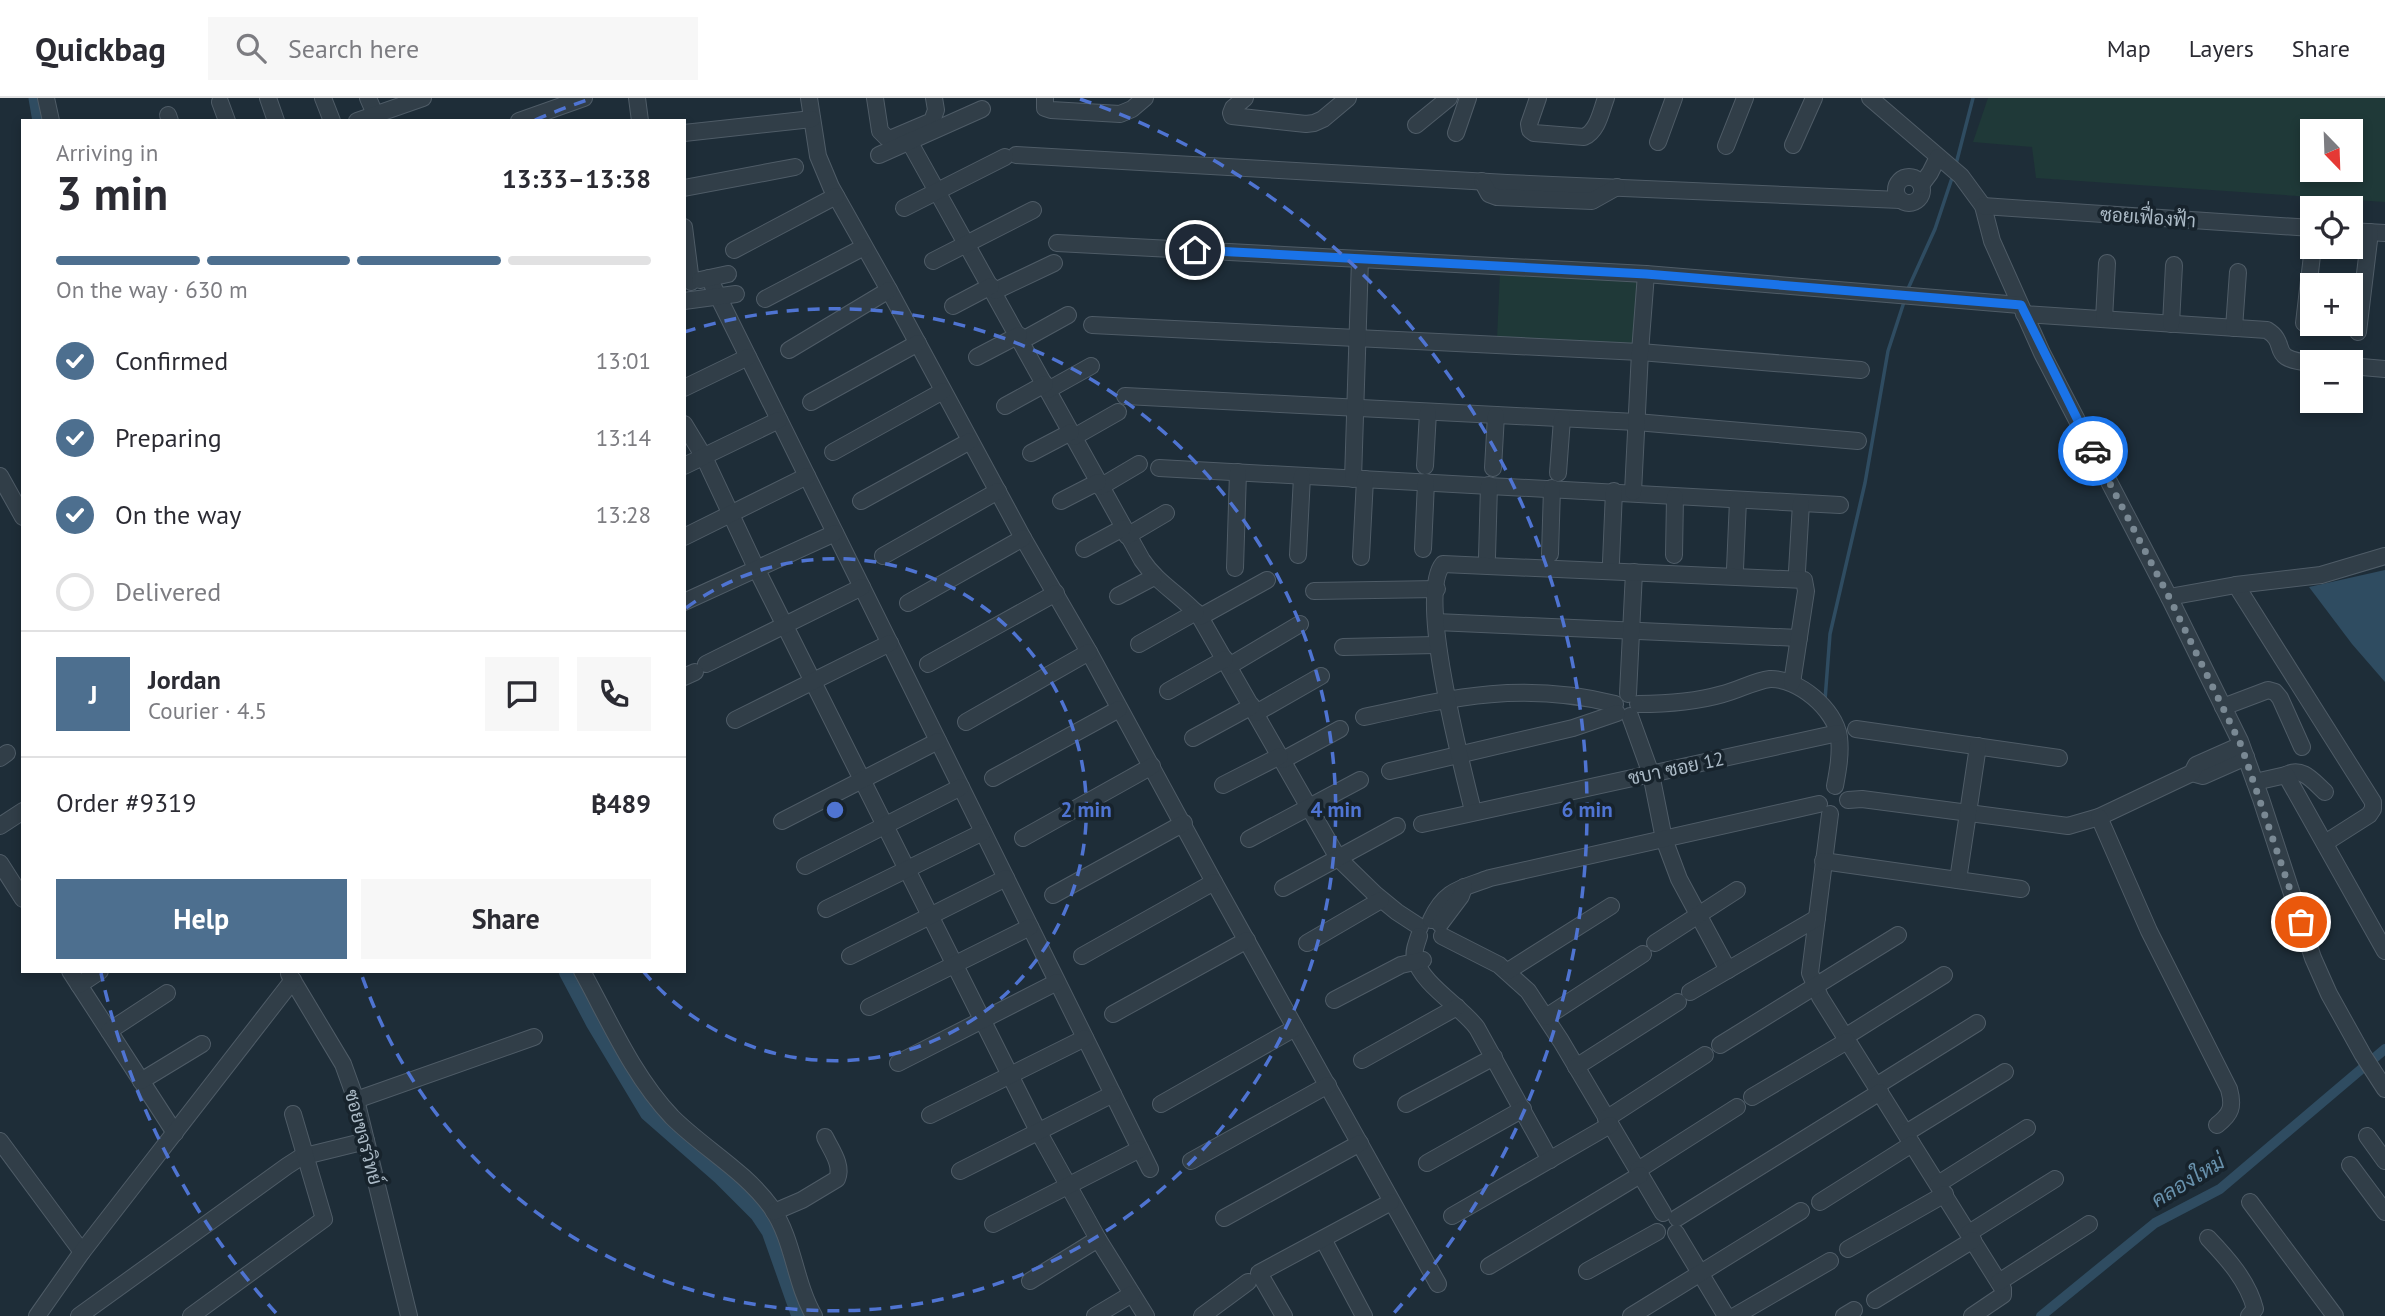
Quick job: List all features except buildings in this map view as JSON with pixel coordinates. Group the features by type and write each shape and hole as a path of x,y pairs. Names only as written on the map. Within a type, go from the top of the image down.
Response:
{"street":[{"path":"46,98 51,119"},
{"path":"268,98 275,119"},
{"path":"323,98 331,119"},
{"path":"368,98 375,114"},
{"path":"525,119 584,98"},
{"path":"637,98 640,119"},
{"path":"809,98 823,172 890,290 1023,538 1089,652 1438,1284"},
{"path":"875,98 880,131 883,136 892,138 932,121 936,110 934,98"},
{"path":"1045,98 1045,108 1051,110 1119,114 1132,109 1145,98"},
{"path":"1245,98 1233,108 1232,116 1306,124 1323,119 1348,98"},
{"path":"1416,125 1449,98"},
{"path":"1456,133 1468,98"},
{"path":"1538,98 1529,124 1530,130 1534,133 1584,137 1594,130 1606,98"},
{"path":"1658,142 1674,98"},
{"path":"1726,146 1745,98"},
{"path":"1793,145 1814,98"},
{"path":"1870,98 1949,166 1983,206 1992,241 2022,309 2169,597 2243,751 2313,958 2329,994 2385,1089"},
{"path":"362,119 412,100"},
{"path":"220,102 226,119"},
{"path":"878,155 982,109"},
{"path":"686,133 812,119"},
{"path":"909,141 1125,532 1154,577 1185,600 1198,615 1338,858 1381,900 1430,931 1508,971 1528,991 1639,1173 1672,1221 1726,1316"},
{"path":"904,208 1011,156 1482,181 1489,194 1497,197 1581,201 1599,199 1618,187 1900,200 1895,188 1903,177 1912,177 1921,185 1930,173 1949,166"},
{"path":"686,188 795,167"},
{"path":"734,250 836,196"},
{"name":"ซอยเฟื่องฟ้า","path":"1983,206 2300,227"},
{"path":"933,261 1033,210"},
{"path":"2363,306 2377,233"},
{"path":"1057,243 1646,274 1899,296 2104,319 2271,332 2283,356 2300,361"},
{"path":"765,299 864,247"},
{"path":"1360,259 1355,409 1361,557"},
{"path":"953,306 1054,263"},
{"path":"2104,319 2107,263"},
{"path":"686,264 687,282 729,274"},
{"path":"2171,324 2174,265"},
{"path":"2234,328 2238,272"},
{"path":"1633,492 1646,274"},
{"path":"709,278 1150,1168"},
{"path":"789,350 890,290"},
{"path":"686,301 736,294"},
{"path":"978,357 1068,315"},
{"path":"1092,325 1640,352 1861,370"},
{"path":"811,402 918,343"},
{"path":"686,387 748,357"},
{"path":"1005,406 1091,366"},
{"path":"2363,367 2385,369"},
{"path":"833,452 943,391"},
{"path":"1125,396 1636,422 1858,441"},
{"path":"1031,453 1118,412"},
{"path":"1423,549 1429,412"},
{"path":"1493,468 1496,415"},
{"path":"686,465 779,419"},
{"path":"1550,554 1562,419"},
{"path":"686,427 704,457 757,570 1038,1131 1098,1239 1146,1316"},
{"path":"861,501 970,441"},
{"path":"1061,501 1139,464"},
{"path":"1159,468 1359,479 1425,474 1489,485 1555,481 1614,491 1675,497 1840,505"},
{"path":"1235,568 1238,472"},
{"path":"0,476 21,513"},
{"path":"686,536 807,476"},
{"path":"1298,555 1302,476"},
{"path":"1487,557 1489,485"},
{"path":"883,556 998,491"},
{"path":"1611,562 1614,491"},
{"path":"1674,555 1675,497"},
{"path":"1735,569 1738,500"},
{"path":"1797,571 1801,503"},
{"path":"1084,549 1167,513"},
{"path":"686,602 835,533"},
{"path":"908,603 1023,538"},
{"path":"2169,597 2236,585 2321,575 2385,556"},
{"path":"1473,811 1436,645 1440,566 1447,563 1804,580 1806,591 1792,683"},
{"path":"1633,572 1626,706 1651,774 1664,839 1679,879 1728,970"},
{"path":"1118,596 1154,577"},
{"path":"1139,644 1267,580"},
{"path":"2236,585 2373,802 2374,809 2369,815 2325,843"},
{"path":"695,671 862,587"},
{"path":"1314,591 1437,589"},
{"path":"928,664 1056,593"},
{"path":"1436,622 1799,638"},
{"path":"1168,691 1300,625"},
{"path":"734,720 890,643"},
{"path":"1343,647 1436,645"},
{"path":"966,722 1089,652"},
{"path":"1193,738 1321,676"},
{"path":"1364,717 1448,698 1505,692 1562,694 1626,706 1683,703 1772,679 1792,683 1818,702 1829,714 1838,733 1839,765 1835,786"},
{"path":"2223,707 2268,690 2275,692 2302,747"},
{"path":"1390,771 1573,729 1626,706"},
{"path":"993,778 1119,709"},
{"path":"1223,785 1340,729"},
{"path":"1856,729 2059,758"},
{"name":"ชบา ซอย 12","path":"1422,824 1838,733"},
{"path":"782,821 938,741"},
{"path":"1958,880 1978,746"},
{"path":"1847,800 1862,799 2068,826 2099,817 2192,773 2203,776 2243,751"},
{"path":"1023,838 1152,766"},
{"path":"2255,782 2293,771 2302,772 2325,792"},
{"path":"2286,775 2385,951"},
{"path":"1250,839 1360,780"},
{"path":"1334,1000 1420,963 1430,931 1446,896 1453,891 1490,878 1664,839 1824,809 1842,812 1847,800 1846,793 1835,786 1822,790 1819,796 1824,809 1823,861 1810,964 1814,985 1999,1282 2003,1295 1972,1316"},
{"path":"805,866 961,787"},
{"path":"0,826 21,812"},
{"path":"2099,817 2149,931 2229,1089 2233,1104 2231,1112 2217,1125"},
{"path":"1053,895 1184,823"},
{"path":"1283,888 1397,826"},
{"path":"826,909 983,832"},
{"path":"1823,861 2021,888"},
{"path":"0,863 20,888"},
{"path":"850,956 1006,877"},
{"path":"1082,956 1214,882"},
{"path":"1546,1017 1737,890"},
{"path":"1307,943 1381,900"},
{"path":"1508,971 1611,906"},
{"path":"1576,1067 1684,997 1817,918"},
{"path":"869,1007 1030,926"},
{"path":"1720,1045 1898,935"},
{"path":"1113,1014 1247,940"},
{"path":"1420,963 1443,997 1474,1022 1550,1160"},
{"path":"93,973 75,978 175,1133"},
{"path":"583,973 632,1064 657,1099 682,1126 754,1187 774,1212 789,1239 803,1291 814,1316"},
{"path":"1752,1097 1944,975"},
{"path":"37,1316 82,1252 175,1133 290,976"},
{"name":"ซอยขจรวิทย์","path":"290,976 343,1064 356,1100 409,1316"},
{"path":"898,1063 1057,982"},
{"path":"109,1031 167,993"},
{"path":"1362,1060 1457,1007"},
{"path":"1587,1271 1657,1232 1668,1237 1672,1221 1977,1023"},
{"path":"1161,1104 1295,1028"},
{"path":"356,1100 534,1037"},
{"path":"930,1115 1085,1038"},
{"path":"141,1081 202,1044"},
{"path":"1452,1216 1550,1160 1705,1055"},
{"path":"1406,1104 1494,1057"},
{"path":"1819,1202 2006,1072"},
{"path":"1191,1161 1328,1085"},
{"path":"960,1171 1113,1094"},
{"path":"1489,1266 1639,1173 1737,1107"},
{"path":"1427,1163 1523,1109"},
{"path":"191,1316 322,1221 323,1213 293,1114"},
{"path":"1848,1249 2028,1128"},
{"path":"2367,1136 2385,1161"},
{"path":"774,1212 802,1200 837,1178 839,1166 825,1137"},
{"path":"0,1141 82,1252"},
{"path":"79,1316 287,1166 307,1156 366,1141"},
{"path":"1224,1219 1360,1143"},
{"path":"993,1224 1140,1149"},
{"path":"2350,1165 2385,1212"},
{"path":"1875,1300 2054,1178"},
{"path":"1284,1316 1259,1273 1391,1202"},
{"path":"2250,1202 2335,1316"},
{"path":"1631,1316 1801,1211"},
{"path":"1999,1282 2089,1224"},
{"path":"2208,1238 2236,1270 2255,1309 2249,1316"},
{"path":"1030,1281 1098,1239"},
{"path":"1323,1239 1364,1316"},
{"path":"1735,1316 1830,1261"},
{"path":"1202,1316 1248,1282"},
{"path":"1095,1316 1132,1294"}],"green space":[{"path":"1988,98 2385,98 2385,202 2363,200 2363,196 2300,196 2036,178 2032,147 1973,142"},
{"path":"1500,272 1637,279 1633,346 1497,339"}],"water":[{"path":"2385,570 2385,682 2309,587"}],"waterway":[{"path":"38,98 42,119"},
{"path":"1956,164 1973,98"},
{"path":"1907,291 1935,229 1953,175"},
{"path":"1825,700 1830,634 1865,483 1888,351 1904,302"},
{"path":"569,973 649,1112 721,1175 759,1213 771,1231 801,1316"},
{"name":"คลองใหม่","path":"2041,1316 2155,1223 2220,1189 2385,1049"}],"way so far":[{"path":"2093,451 2169,597 2241,745 2301,922"}],"route":[{"path":"1195,250 1646,274 2021,305 2042,353 2093,451"}]}
